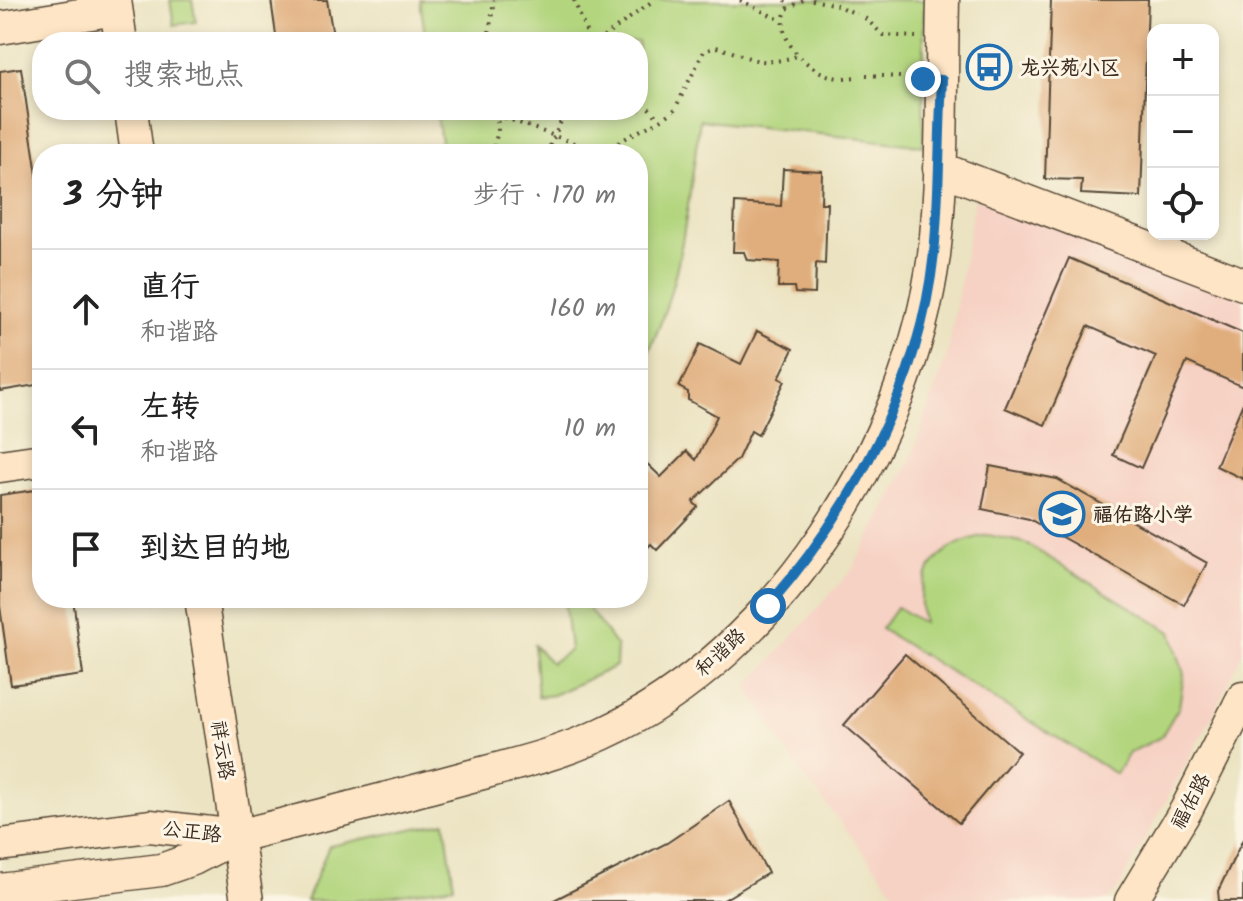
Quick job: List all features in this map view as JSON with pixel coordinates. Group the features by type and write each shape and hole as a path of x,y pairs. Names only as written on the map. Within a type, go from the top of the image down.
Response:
{"street":[{"name":"和谐路","path":"237,836 572,746 637,716 693,677 768,606 846,504 882,432 916,337 933,256 939,168 943,0"},
{"path":"0,28 116,4 120,32"},
{"path":"132,120 136,144"},
{"path":"939,168 1243,284"},
{"path":"0,466 32,461"},
{"name":"祥云路","path":"203,608 247,901"},
{"name":"福佑路","path":"1131,901 1186,810 1243,698"},
{"name":"公正路","path":"0,845 150,826 237,836"},
{"name":"公正路","path":"0,890 161,870 193,859 237,836"}],"path":[{"path":"489,32 494,0"},
{"path":"574,0 586,32"},
{"path":"611,32 654,0"},
{"path":"740,0 782,21"},
{"path":"785,0 792,4"},
{"path":"803,0 792,4 782,21 785,34 800,55 821,75 859,77"},
{"path":"812,0 837,5 833,0"},
{"path":"842,8 857,14"},
{"path":"865,18 883,35 942,39"},
{"path":"618,144 675,109 704,51 716,47 747,60 774,63 800,55"},
{"path":"866,75 942,80"},
{"path":"648,107 659,119"},
{"path":"495,144 497,120"},
{"path":"514,120 577,144"},
{"path":"551,144 561,120"}],"shaded area":[{"name":"福佑路小学","path":"975,198 1243,299 1243,651 1213,715 1118,889 1106,901 902,901 796,766 747,687 852,570 911,459 948,351"}],"green space":[{"path":"170,0 192,0 196,22 174,25"},
{"path":"420,0 924,0 923,146 700,120 681,250 674,281 648,353 648,144 441,144 438,120 648,120 648,32 425,32"},
{"path":"988,535 1025,543 1171,632 1184,674 1179,707 1161,737 1129,753 1116,774 881,629 897,607 923,623 922,590 933,564 956,545"},
{"path":"565,608 588,608 617,647 616,666 553,695 538,697 534,645 551,663 570,650"},
{"path":"445,822 454,886 357,901 306,901 329,846"}],"building":[{"path":"271,0 327,0 332,32 276,32"},
{"path":"1051,0 1148,0 1141,197 1081,194 1082,180 1045,179"},
{"path":"21,68 32,144 32,386 0,391 0,71"},
{"path":"783,169 822,171 821,203 827,203 825,264 816,263 815,294 795,293 794,287 778,287 779,262 747,260 744,252 733,252 735,203 781,206"},
{"path":"1069,258 1243,333 1243,387 1187,362 1141,468 1113,455 1156,356 1088,326 1045,425 1005,408"},
{"path":"757,331 793,349 779,378 785,381 758,435 751,431 738,459 693,502 698,507 657,550 651,544 648,547 648,465 661,477 687,451 696,460 717,416 688,400 688,392 679,387 700,344 741,364"},
{"path":"1243,403 1243,479 1216,466"},
{"path":"990,466 1057,479 1207,563 1184,605 1029,519 982,509"},
{"path":"32,490 32,608 74,608 83,675 11,685 0,606 0,495"},
{"path":"905,654 1019,752 959,823 844,725"},
{"path":"729,801 768,873 722,901 552,901 667,843"},
{"path":"1243,839 1243,901 1219,901 1218,891"}],"place":[{"name":"龙兴苑小区","path":"989,67"},
{"name":"福佑路小学","path":"1062,514"}],"route":[{"path":"768,606 793,578 846,504 888,419 916,337 933,256 942,80 923,79"}]}
